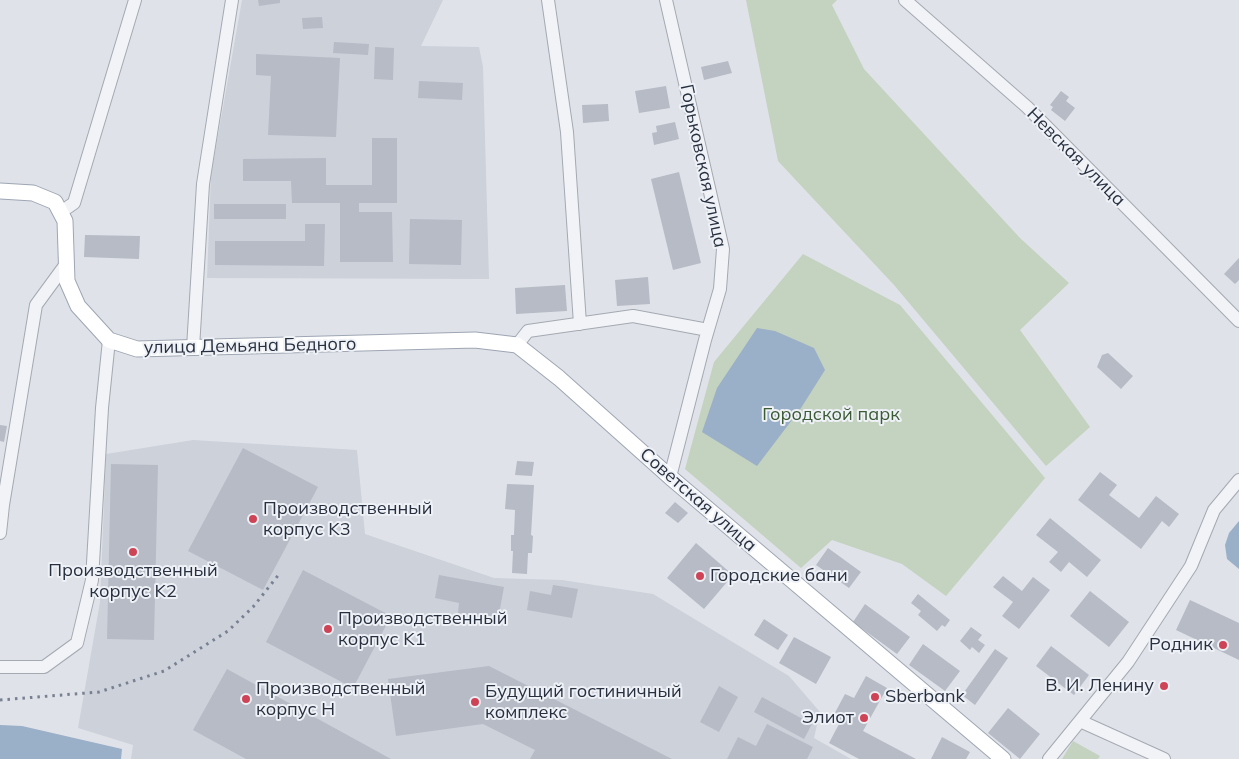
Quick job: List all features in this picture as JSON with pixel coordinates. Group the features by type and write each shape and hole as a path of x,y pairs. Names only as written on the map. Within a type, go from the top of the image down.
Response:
{"main road":[{"path":"0,191 33,193 55,202 60,212"},
{"name":"улица Демьяна Бедного","path":"60,212 65,220 66,281 78,306 109,340 137,349 475,340 517,345"},
{"name":"Советская улица","path":"517,345 559,378 670,477 1003,759"}],"street":[{"path":"60,212 74,203 135,0"},
{"path":"193,348 203,184 232,0"},
{"path":"548,0 567,132 580,324"},
{"name":"Горьковская улица","path":"666,0 723,249 720,289 670,477"},
{"name":"Невская улица","path":"905,0 1026,107 1239,321"},
{"path":"0,533 36,305 66,264"},
{"path":"517,345 528,331 633,316 708,330"},
{"path":"0,667 44,667 77,643 92,580 102,408 109,340"},
{"path":"1049,759 1128,662 1191,566 1214,510 1239,480"},
{"path":"1080,721 1164,759"}],"shaded area":[{"path":"242,0 443,0 421,46 479,47 483,67 489,279 207,278 211,175"},
{"path":"193,440 357,450 365,534 494,578 562,580 653,594 789,676 820,712 814,738 851,759 131,759 133,745 78,728 100,602 106,454"}],"green space":[{"path":"746,0 837,0 832,5 864,69 1020,238 1069,283 1020,330 1090,427 1046,466 894,285 778,161"},
{"name":"Городской парк","path":"803,254 900,305 1045,478 946,596 902,564 832,540 801,568 685,469 714,362"},
{"path":"1073,741 1100,756 1098,759 1062,759"}],"water":[{"path":"757,328 775,331 814,348 825,370 801,408 757,466 702,432 717,388"},
{"path":"1239,521 1239,569 1227,559 1225,545 1229,533"},
{"path":"0,725 22,726 122,749 121,759 0,759"}],"building":[{"path":"258,0 280,0 280,3 259,6"},
{"path":"322,17 323,28 303,29 302,18"},
{"path":"334,42 369,44 368,55 333,53"},
{"path":"375,47 394,48 393,80 374,79"},
{"path":"256,54 340,58 336,137 268,135 271,76 256,75"},
{"path":"728,61 732,73 704,80 701,67"},
{"path":"419,81 463,83 462,100 418,98"},
{"path":"666,86 670,108 639,113 635,91"},
{"path":"1061,91 1069,97 1066,101 1075,108 1065,121 1051,110 1053,107 1050,105"},
{"path":"608,104 609,121 583,123 582,105"},
{"path":"675,122 679,139 654,145 652,133 657,132 656,126"},
{"path":"372,138 397,138 397,203 359,203 359,212 392,212 393,262 340,262 340,203 292,203 291,181 243,181 243,159 326,158 326,185 372,185"},
{"path":"679,172 701,263 673,270 651,179"},
{"path":"214,204 286,204 286,219 214,219"},
{"path":"410,219 462,220 461,265 409,264"},
{"path":"305,224 325,224 324,266 215,265 215,241 305,241"},
{"path":"85,235 140,236 139,259 84,257"},
{"path":"1239,258 1239,280 1235,284 1224,274"},
{"path":"648,277 650,304 617,306 615,280"},
{"path":"565,285 567,311 516,314 515,288"},
{"path":"1108,353 1133,376 1121,389 1097,367 1102,355"},
{"path":"0,425 7,426 4,442 0,441"},
{"name":"Производственный корпус K3","path":"243,448 318,487 263,590 188,551"},
{"path":"517,461 534,462 532,476 515,475"},
{"name":"Производственный корпус K2","path":"111,464 158,465 154,640 107,639"},
{"path":"1100,472 1117,485 1109,495 1139,518 1156,496 1179,514 1169,527 1162,521 1141,549 1078,500"},
{"path":"507,484 534,485 531,535 533,536 532,553 528,553 527,574 512,573 513,551 511,551 511,535 514,535 515,510 505,509"},
{"path":"675,502 688,513 678,523 665,513"},
{"path":"1050,518 1101,560 1087,577 1069,562 1061,572 1049,562 1058,552 1036,535"},
{"name":"Городские бани","path":"696,543 733,575 704,609 667,578"},
{"path":"828,548 861,572 849,588 816,565"},
{"name":"Производственный корпус K1","path":"303,570 391,616 353,688 266,642"},
{"path":"439,575 504,587 498,620 458,613 459,603 435,598"},
{"path":"1003,576 1022,591 1033,577 1050,590 1019,629 1002,616 1013,602 993,587"},
{"path":"553,585 578,589 572,618 527,610 530,591 551,595"},
{"path":"1090,591 1129,622 1109,647 1070,616"},
{"path":"918,594 950,620 945,627 942,625 937,631 918,615 921,611 911,603"},
{"name":"Родник","path":"1190,600 1239,623 1239,660 1176,630"},
{"path":"865,604 910,637 897,654 853,622"},
{"path":"764,619 788,635 778,650 754,635"},
{"path":"971,627 982,635 978,640 985,645 979,653 972,647 970,650 960,641"},
{"path":"794,637 831,657 816,684 779,663"},
{"path":"923,644 960,671 945,691 909,665"},
{"path":"1051,646 1089,675 1074,695 1036,666"},
{"path":"995,649 1008,658 975,705 962,695"},
{"name":"Будущий гостиничный комплекс","path":"489,666 672,759 530,759 535,750 483,724 396,736 388,679"},
{"name":"Производственный корпус H","path":"227,669 391,759 246,759 193,730"},
{"path":"866,676 887,688 863,731 916,759 859,759 829,743 839,724 831,720 845,694 854,698"},
{"path":"719,686 738,697 719,732 700,722"},
{"path":"762,697 812,724 804,739 754,712"},
{"path":"1008,708 1040,734 1020,759 988,733"},
{"path":"767,724 813,747 807,759 727,759 738,737 756,746"},
{"path":"942,737 970,752 966,759 931,759"}],"railway":[{"path":"0,700 99,692 164,671 228,631 253,607 280,573"}],"place":[{"name":"Производственный корпус K3","path":"253,519"},
{"name":"Производственный корпус K2","path":"133,552"},
{"name":"Городские бани","path":"700,576"},
{"name":"Производственный корпус K1","path":"328,629"},
{"name":"Родник","path":"1223,645"},
{"name":"В. И. Ленину","path":"1164,686"},
{"name":"Sberbank","path":"875,697"},
{"name":"Производственный корпус H","path":"246,699"},
{"name":"Будущий гостиничный комплекс","path":"475,702"},
{"name":"Элиот","path":"864,718"}]}
